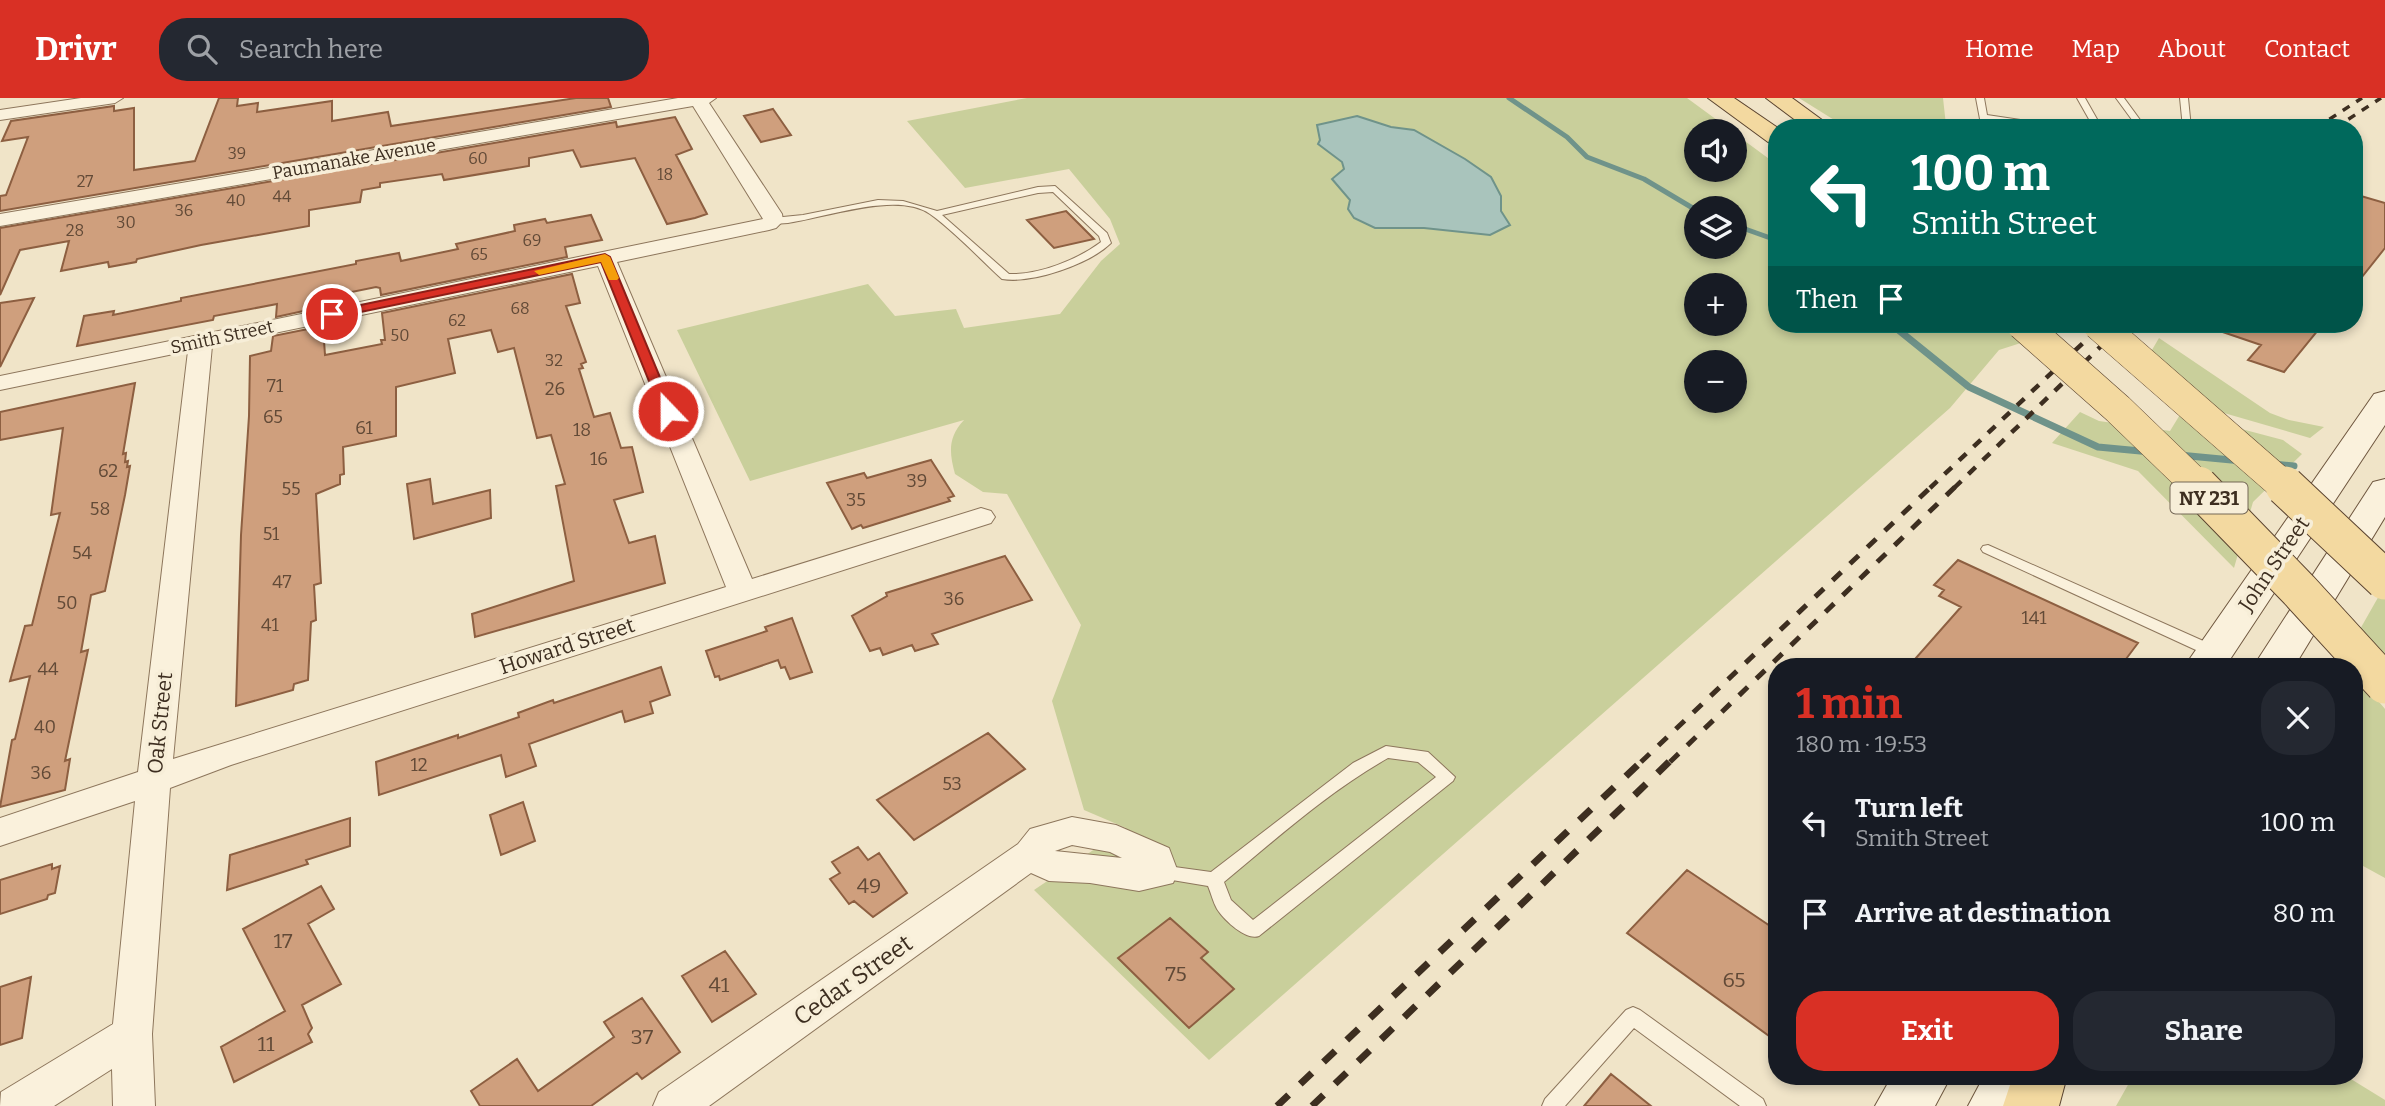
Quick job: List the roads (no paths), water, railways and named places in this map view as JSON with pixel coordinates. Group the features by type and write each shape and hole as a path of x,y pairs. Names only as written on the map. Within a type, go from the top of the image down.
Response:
{"main road":[{"path":"1720,98 1768,131"},
{"path":"1777,98 1808,119"},
{"name":"NY 231","path":"2032,333 2194,482 2361,658"},
{"name":"NY 231","path":"2109,333 2209,417 2385,580"},
{"name":"John Street","path":"2210,658 2385,401"},
{"path":"2279,658 2385,489"},
{"path":"2339,535 2385,573"},
{"name":"NY 231","path":"2363,660 2385,684"},
{"path":"1903,1106 1918,1085"},
{"path":"1996,1106 2009,1085"},
{"path":"2031,1106 2037,1085"}],"street":[{"path":"0,115 115,98"},
{"path":"701,99 772,215 773,221"},
{"name":"Paumanake Avenue","path":"0,220 701,99"},
{"name":"Smith Street","path":"0,383 761,227 773,221"},
{"path":"605,257 741,591"},
{"name":"Oak Street","path":"134,1106 132,1034 154,778 201,342"},
{"name":"Howard Street","path":"0,832 72,810 154,778 981,517"},
{"name":"Cedar Street","path":"674,1106 1031,854 1049,866 1090,868 1139,876 1160,872"},
{"path":"16,1106 132,1034"}],"lane":[{"path":"1980,98 1983,117 1999,119"},
{"path":"2081,98 2093,119"},
{"path":"2120,98 2135,119"},
{"path":"2184,98 2186,119"},
{"path":"773,221 794,221 894,202 932,211 935,214 1009,278 1079,259 1106,243 1104,235 1055,189 1038,190 935,214"},
{"path":"1988,549 2207,658"},
{"path":"1160,872 1214,880 1296,814 1359,768 1386,752 1422,756 1447,777 1253,931 1224,905 1214,880"},
{"path":"1552,1106 1633,1016 1756,1106"}],"water":[{"path":"1357,116 1391,127 1414,130 1491,177 1501,196 1501,211 1510,225 1490,235 1424,228 1375,228 1354,218 1348,209 1350,200 1332,179 1344,169 1342,162 1318,144 1320,140 1317,125"}],"waterway":[{"path":"1509,98 1567,137 1587,157 1644,179 1684,203"},
{"path":"1747,230 1768,237"},
{"path":"1902,333 1969,387 2098,447 2151,452"},
{"path":"2179,455 2242,461"},
{"path":"2273,464 2294,466"}],"railway":[{"path":"2330,119 2362,98"},
{"path":"2349,119 2381,98"},
{"path":"1930,488 2094,333"},
{"path":"1954,488 2115,333"},
{"path":"1641,762 1932,486"},
{"path":"1778,658 1956,486"},
{"path":"1670,762 1768,667"},
{"path":"1277,1106 1643,760"},
{"path":"1312,1106 1671,760"}]}
